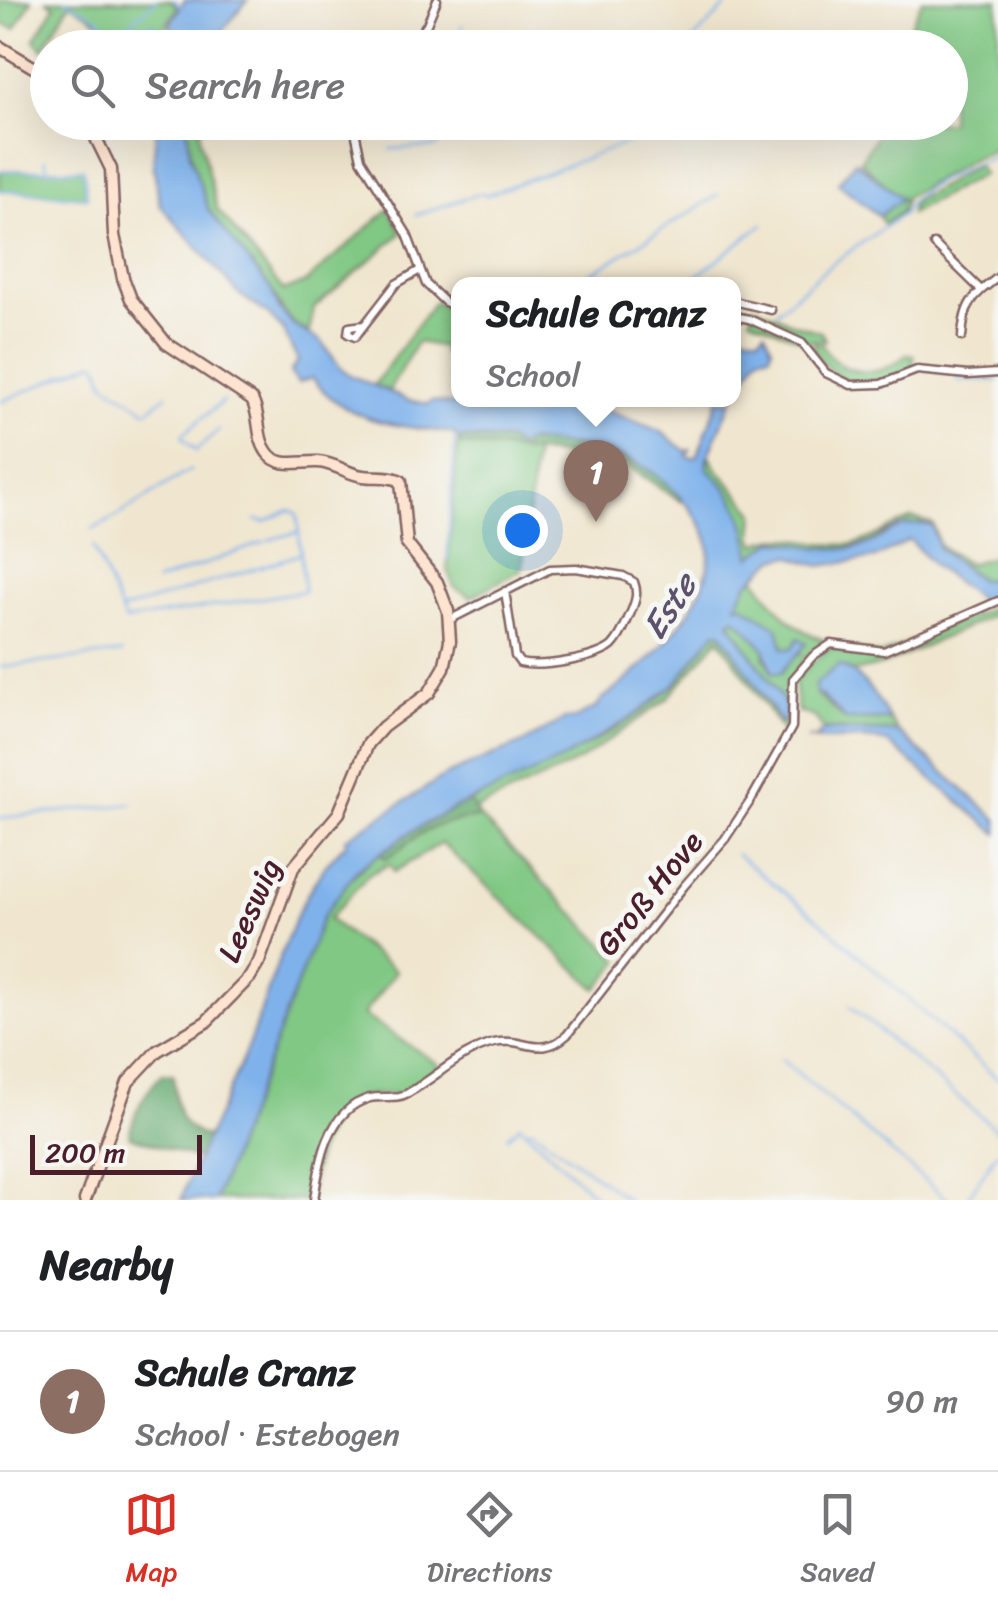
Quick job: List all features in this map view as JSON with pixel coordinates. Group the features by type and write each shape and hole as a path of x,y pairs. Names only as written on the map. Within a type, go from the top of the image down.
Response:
{"street":[{"path":"423,30 437,0"},
{"path":"0,47 30,65"},
{"path":"97,140 111,169 114,235 123,278 131,299 152,329 184,358 252,400 264,446 274,459 324,462 360,476 401,481 405,540 436,582 448,615 542,571 570,567 623,576 634,582 637,591 625,625 608,648 591,656 532,665 520,663 515,656 505,590"},
{"path":"356,140 360,158 410,240 434,295 451,304"},
{"path":"934,244 981,290"},
{"path":"364,325 396,284 420,270"},
{"path":"962,338 965,310 998,276"},
{"path":"741,303 771,310"},
{"path":"741,317 802,342 826,374 851,385 881,384 917,370 998,373"},
{"name":"Groß Hove","path":"314,1200 318,1166 327,1141 343,1116 359,1103 404,1096 446,1066 490,1044 512,1042 542,1048 567,1035 750,800 792,728 792,682 818,652 837,643 884,650 998,601"},
{"name":"Leeswig","path":"85,1200 128,1082 157,1051 206,1022 250,977 294,868 339,813 368,744 383,727 433,688 448,652 448,615"}],"green space":[{"path":"0,0 32,0 15,29 0,23"},
{"path":"47,0 170,0 178,7 164,30 104,30 106,26 70,3 54,30 40,30 55,6"},
{"path":"922,0 998,0 998,148 906,197 901,212 884,224 879,216 901,199 860,161 874,140 968,140 968,30 909,30"},
{"path":"189,140 200,140 217,209 284,291 306,282 389,209 402,233 314,308 309,333 288,318 262,277 211,213 191,158"},
{"path":"977,165 983,174 910,214 912,203"},
{"path":"83,169 87,197 0,190 0,171"},
{"path":"434,302 451,309 451,355 443,353 444,347 417,342 389,391 374,385"},
{"path":"755,306 821,332 825,340 804,341 750,318"},
{"path":"814,344 822,344 830,356 851,369 863,372 887,368 907,354 914,355 913,369 883,380 857,382 835,373 813,349"},
{"path":"459,437 549,443 610,454 663,479 684,500 621,462 458,444"},
{"path":"458,444 535,453 522,569 471,597 454,587 447,570"},
{"path":"710,455 755,513 756,544 779,538 853,544 913,518 933,524 939,545 968,564 998,555 994,573 988,580 981,580 945,552 889,530 863,545 849,548 774,541 750,557 739,508 707,469"},
{"path":"755,577 785,616 826,641 806,656 787,687 792,719 786,736 719,638 667,699 581,760 475,810 469,801 601,738 650,705 678,680 716,631 722,633 781,723 785,703 730,623 735,618 740,621 764,648 765,659 781,673 800,654 783,648 737,605"},
{"path":"998,605 998,613 883,665 854,672 846,668 816,694 846,720 889,719 898,732 823,729 815,717 798,712 794,683 830,648 846,647 881,655"},
{"path":"469,801 480,817 441,824 386,859 380,853 413,831"},
{"path":"480,817 620,961 597,989 441,843 394,872 390,864 369,874 329,919 396,971 363,1015 441,1066 406,1091 361,1097 337,1115 317,1156 309,1200 215,1200 323,916 341,889 380,853 386,859 441,823"},
{"path":"162,1074 173,1075 183,1121 208,1137 198,1159 129,1136 141,1103"}],"water":[{"path":"185,0 248,0 223,30 169,30"},
{"path":"155,140 189,140 209,211 271,289 279,308 293,325 321,341 342,370 352,376 407,400 480,407 480,411 600,407 660,431 690,450 687,456 694,458 715,407 729,407 707,459 707,468 739,508 751,557 774,541 852,548 919,524 932,526 939,549 980,580 988,580 994,573 998,557 998,593 991,601 982,601 935,567 910,540 875,558 820,566 790,556 775,559 747,584 737,605 778,628 783,648 792,649 798,638 806,643 781,673 772,672 764,648 739,621 734,618 730,623 785,703 787,717 781,723 722,633 716,631 675,684 640,712 560,761 412,831 357,870 323,916 215,1200 181,1200 246,1051 298,912 328,862 347,843 345,839 446,775 598,706 655,653 689,612 708,568 709,546 699,520 677,493 650,471 623,457 583,447 529,441 519,447 508,440 455,437 454,433 377,421 342,406 312,378 298,383 290,372 298,361 283,330 239,294 160,205 153,163"},
{"path":"855,161 902,199 879,216 838,183"},
{"path":"765,331 772,347 770,354 759,355 741,385 741,333 759,337"},
{"path":"839,665 862,681 889,719 846,720 816,694 815,684"},
{"path":"898,732 998,820 998,834 888,743 807,738 818,738 819,733"}],"waterway":[{"path":"66,0 98,18 110,30"},
{"path":"129,24 156,0"},
{"path":"174,0 180,6"},
{"path":"703,30 732,0"},
{"path":"131,30 154,23"},
{"path":"462,25 462,30"},
{"path":"391,149 436,147 441,140"},
{"path":"416,215 481,193 486,195 635,140"},
{"path":"777,311 829,266 904,213 920,193 998,155"},
{"path":"45,159 48,171"},
{"path":"0,171 83,169 87,197 0,190"},
{"path":"585,277 718,195"},
{"path":"696,277 763,224"},
{"path":"0,402 94,362 99,364 105,383 147,411 167,395"},
{"path":"957,380 998,380"},
{"path":"197,452 183,434 223,401"},
{"path":"198,449 219,430"},
{"path":"447,560 455,437"},
{"path":"93,529 191,470"},
{"path":"123,610 301,554 297,513 289,510 265,522 256,520"},
{"path":"268,540 298,532"},
{"path":"156,582 264,542"},
{"path":"93,546 125,621 304,591 301,554"},
{"path":"0,667 122,653"},
{"path":"0,818 132,804"},
{"path":"736,854 819,920 998,1079"},
{"path":"850,1006 998,1131"},
{"path":"781,1059 948,1200"},
{"path":"507,1137 520,1125 599,1200"},
{"path":"525,1130 532,1129 628,1200"},
{"path":"966,1200 998,1152"}],"place":[{"name":"Schule Cranz","path":"596,522"}],"water label":[{"name":"Este","path":"669,606"}]}
